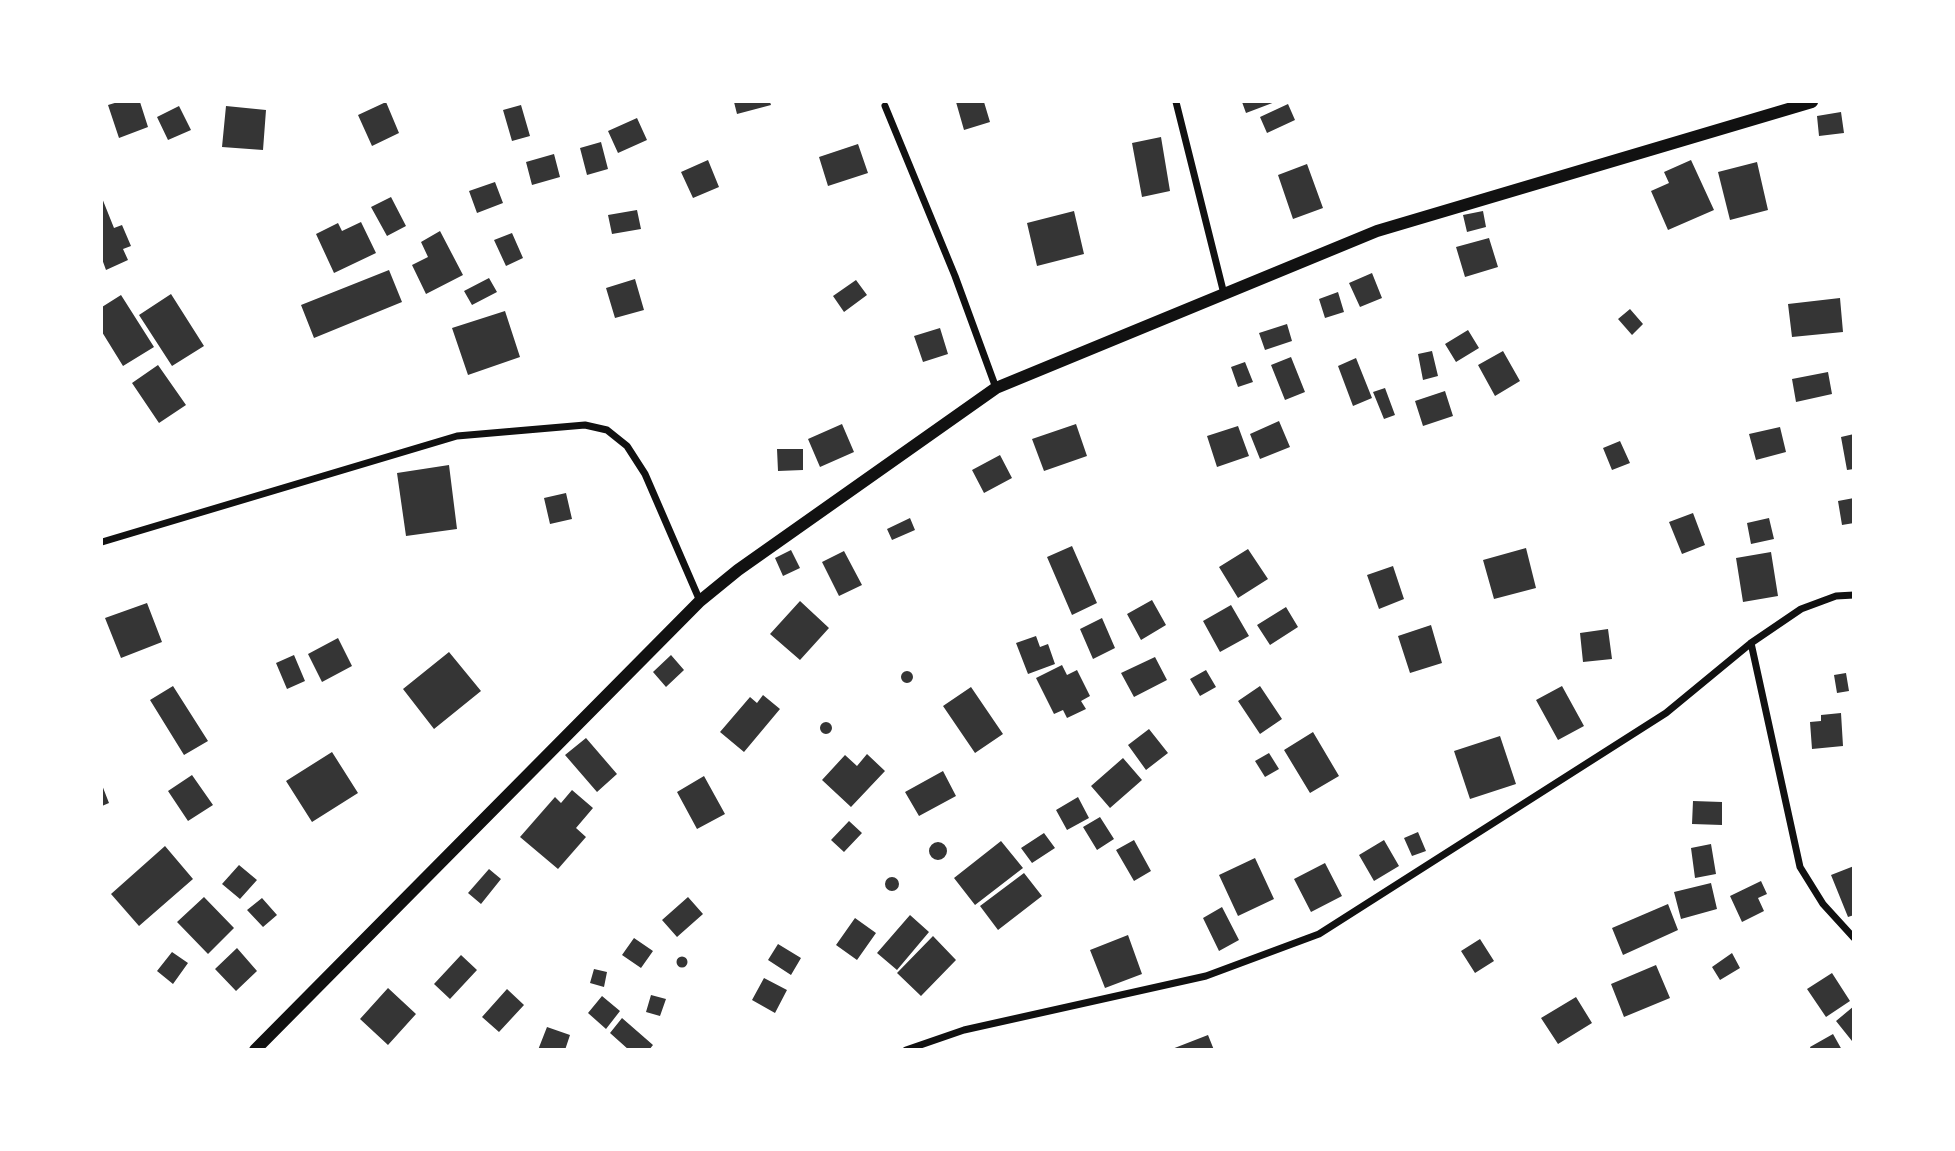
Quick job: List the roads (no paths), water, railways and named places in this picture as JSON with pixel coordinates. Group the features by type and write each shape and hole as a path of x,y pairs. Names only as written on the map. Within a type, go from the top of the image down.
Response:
{"street":[{"path":"1177,102 1224,295"},
{"path":"256,1049 700,601 738,570 996,388 1377,231 1812,102"},
{"path":"885,106 955,276 996,388"},
{"path":"102,542 457,436 585,425 607,430 627,446 645,474 700,601"},
{"path":"906,1049 964,1030 1206,976 1320,934 1667,713 1751,643 1801,609 1836,596 1853,595"},
{"path":"1751,643 1800,867 1823,904 1853,938"}]}
